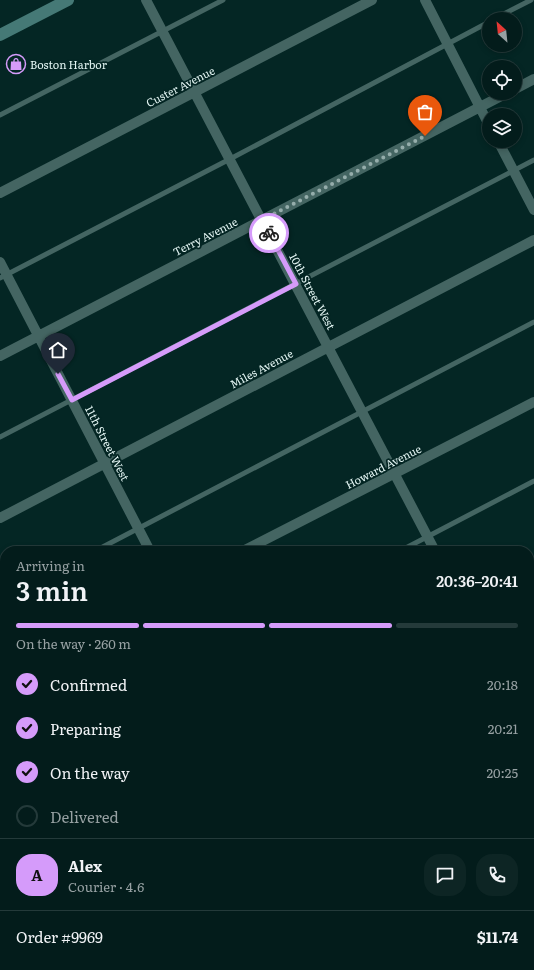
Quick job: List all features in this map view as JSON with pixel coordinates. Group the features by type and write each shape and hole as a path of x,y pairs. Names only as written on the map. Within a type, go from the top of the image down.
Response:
{"main road":[{"path":"0,35 68,0"}],"street":[{"name":"10th Street West","path":"146,0 164,31 432,546"},
{"name":"Custer Avenue","path":"0,193 372,0"},
{"path":"425,0 482,113"},
{"path":"522,85 534,79"},
{"name":"Terry Avenue","path":"0,356 494,100"},
{"path":"502,148 534,210"},
{"name":"Miles Avenue","path":"0,518 534,240"},
{"name":"11th Street West","path":"0,262 3,276 39,336 148,546"},
{"name":"Howard Avenue","path":"253,546 534,402"}],"lane":[{"path":"0,116 223,0"},
{"path":"508,12 531,0"},
{"path":"3,276 230,159 482,26"},
{"path":"0,437 534,160"},
{"path":"105,546 534,322"},
{"path":"410,546 534,481"}],"way so far":[{"path":"269,233 262,220 425,136"}],"place":[{"name":"Boston Harbor","path":"16,64"}],"route":[{"path":"58,374 72,400 296,284 269,233"}]}
